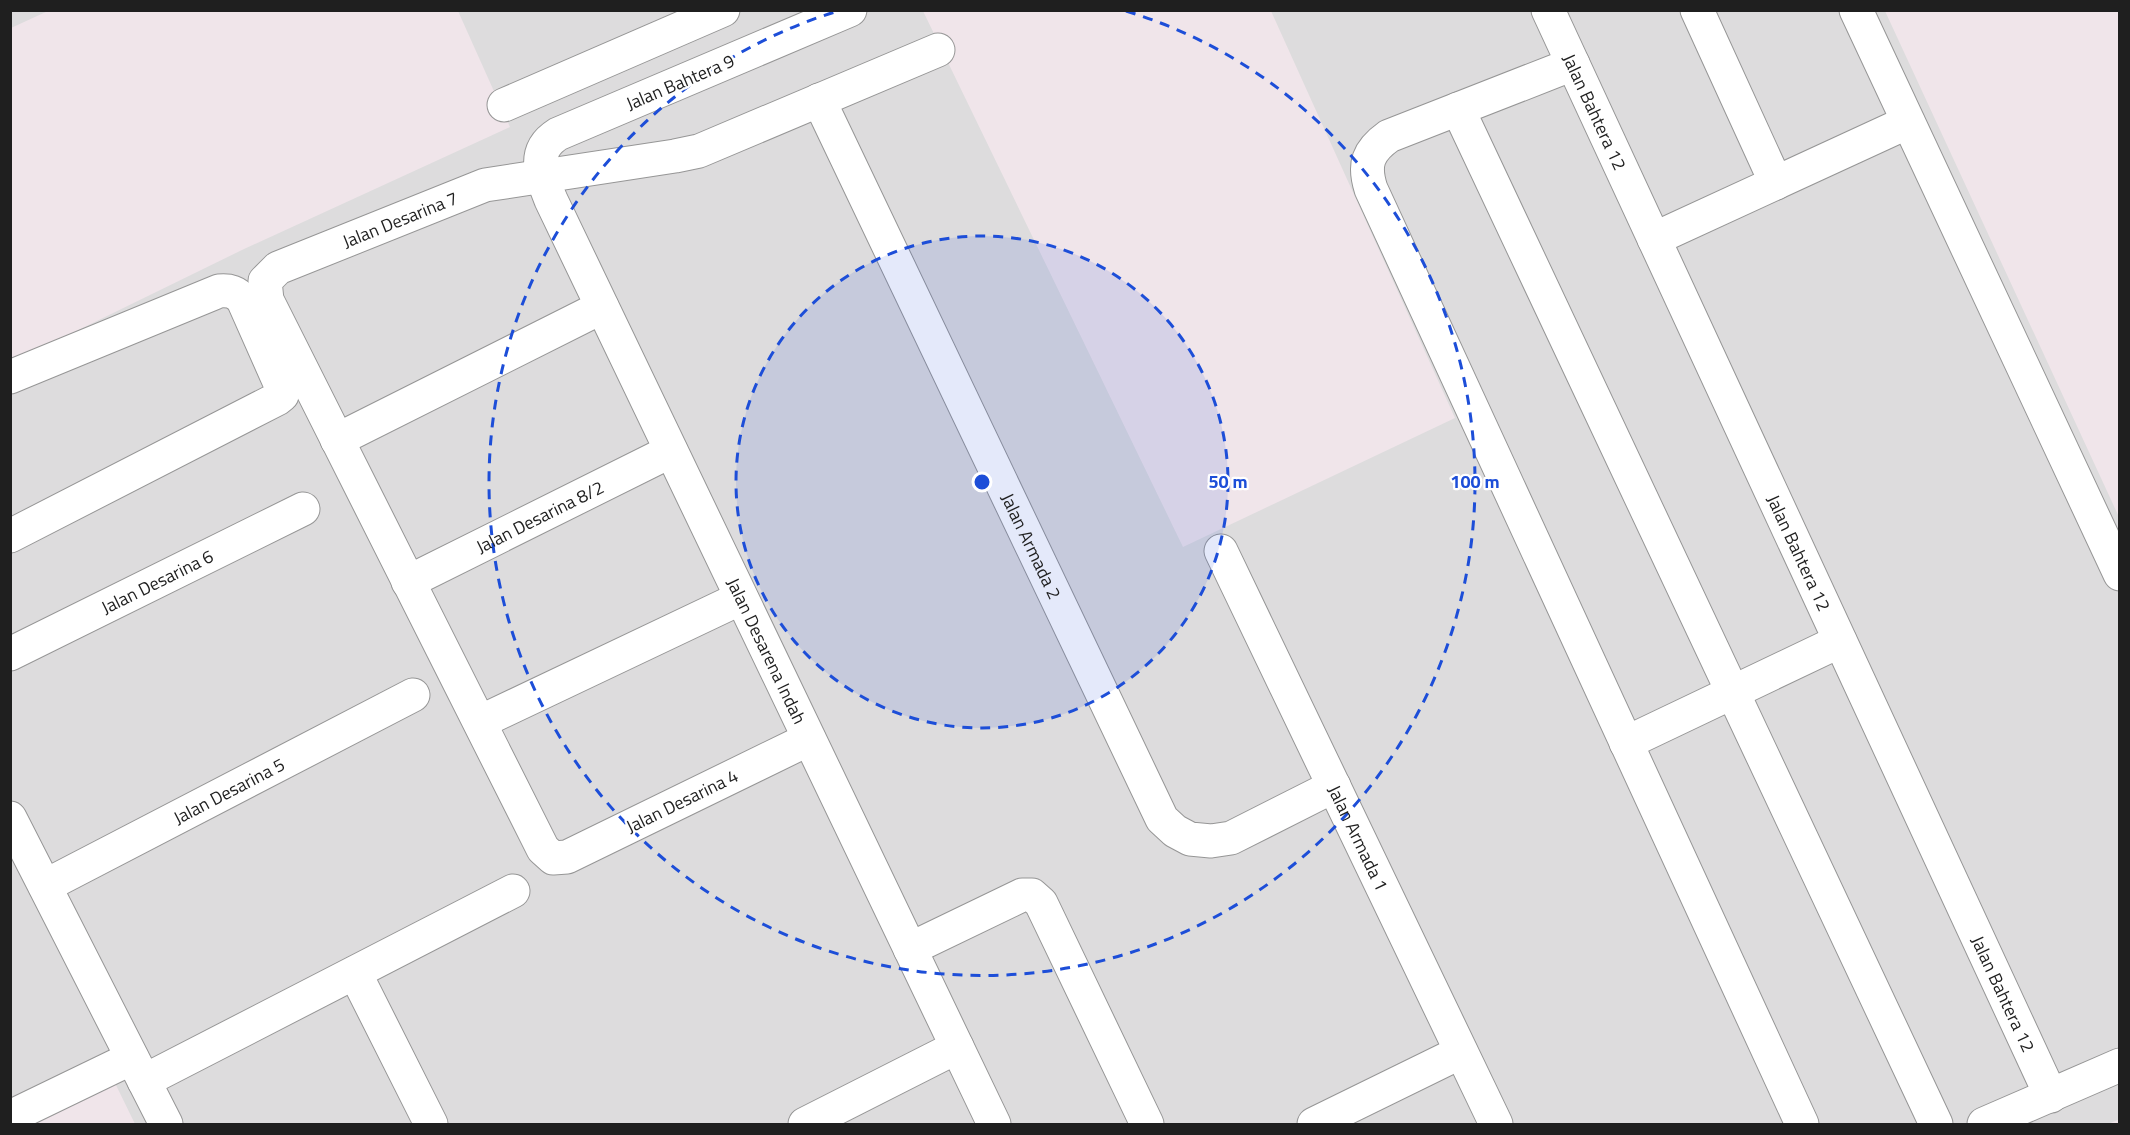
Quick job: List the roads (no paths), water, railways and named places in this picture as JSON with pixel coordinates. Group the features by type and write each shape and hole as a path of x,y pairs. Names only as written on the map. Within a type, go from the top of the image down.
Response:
{"street":[{"path":"504,105 723,10"},
{"name":"Jalan Bahtera 9","path":"543,177 542,151 547,141 558,134 850,10"},
{"name":"Jalan Bahtera 12","path":"1548,10 2051,1096"},
{"path":"1697,10 1776,183"},
{"path":"1856,10 2120,574"},
{"name":"Jalan Desarina 7","path":"337,440 267,300 265,282 278,268 485,185 699,151 938,50"},
{"path":"1573,64 1389,136 1377,144 1369,158 1366,174 1802,1125"},
{"name":"Jalan Armada 2","path":"819,100 1162,819 1175,831 1190,839 1211,841 1231,838 1334,786"},
{"path":"1458,109 1935,1125"},
{"path":"1654,239 1908,122"},
{"name":"Jalan Desarena Indah","path":"543,177 551,200 994,1125"},
{"path":"10,376 219,291 234,292 243,300 282,388 282,395 277,399 10,536"},
{"path":"602,307 337,440 480,722 741,598"},
{"name":"Jalan Desarina 8/2","path":"408,582 671,452"},
{"name":"Jalan Desarina 6","path":"10,654 303,509"},
{"name":"Jalan Armada 1","path":"1221,550 1496,1125"},
{"path":"1626,743 1840,641"},
{"name":"Jalan Desarina 5","path":"45,886 413,695"},
{"name":"Jalan Desarina 4","path":"480,722 543,849 553,858 567,857 809,739"},
{"path":"10,819 166,1125"},
{"path":"10,1117 138,1070 355,973 513,891"},
{"path":"910,949 1022,895 1032,895 1041,903 1147,1125"},
{"path":"355,973 431,1125"},
{"path":"805,1125 957,1047"},
{"path":"1314,1125 1461,1052"},
{"path":"1984,1125 2120,1065"}]}
